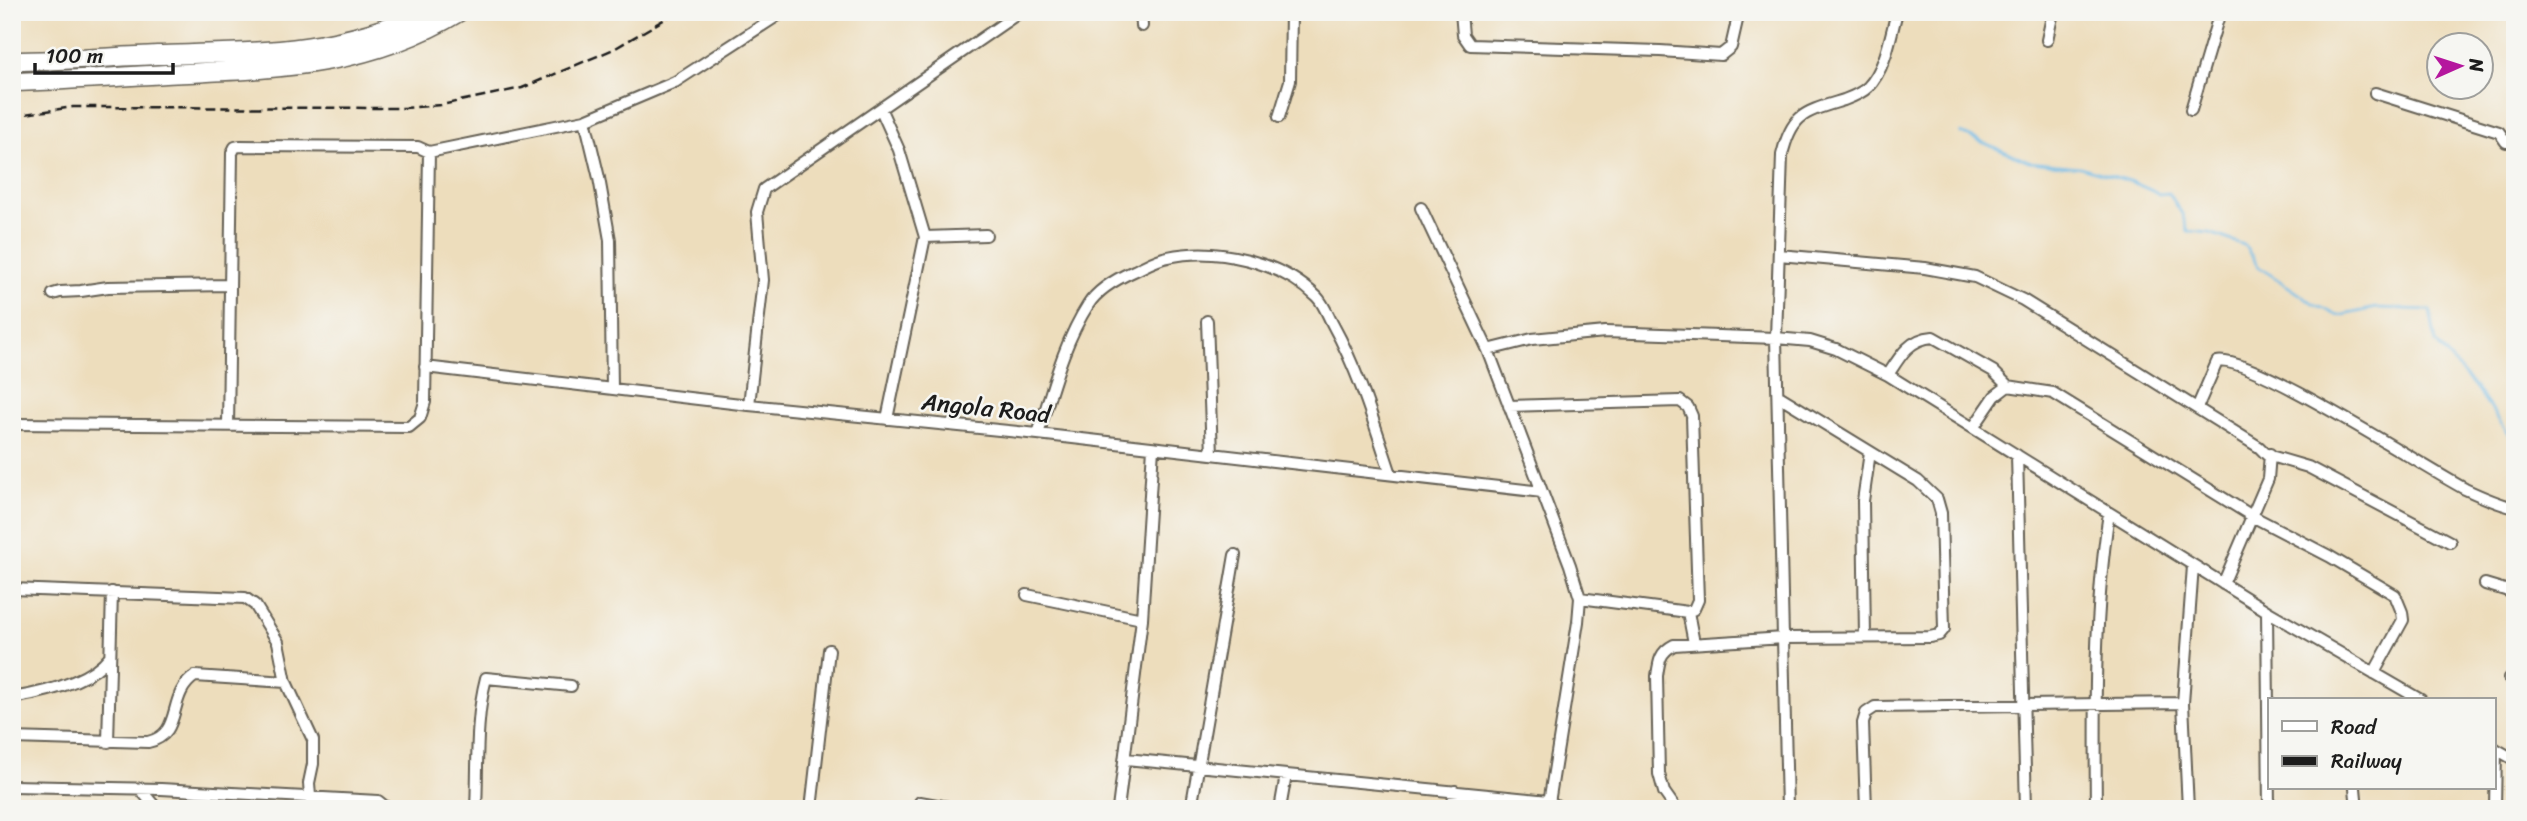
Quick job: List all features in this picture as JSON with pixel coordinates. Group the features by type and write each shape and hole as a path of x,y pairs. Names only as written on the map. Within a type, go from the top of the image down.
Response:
{"main road":[{"path":"12,61 297,49 347,41 385,29 424,12"},
{"path":"12,82 287,69 378,50 413,37 459,12"}],"street":[{"path":"228,426 232,153 235,148 418,147 429,152 585,120 675,82 783,12"},
{"path":"749,405 763,280 757,212 764,188 1020,12"},
{"path":"1141,12 1142,26"},
{"path":"1279,117 1290,81 1291,12"},
{"path":"1461,12 1463,35 1470,45 1715,55 1727,52 1731,47 1739,12"},
{"path":"1787,809 1776,338 1782,156 1788,132 1800,116 1851,98 1867,88 1881,66 1897,12"},
{"path":"2047,40 2053,12"},
{"path":"2192,110 2220,12"},
{"path":"2375,93 2499,132 2507,142 2515,141"},
{"path":"881,110 899,150 925,237 887,419"},
{"path":"585,120 610,240 612,388"},
{"path":"12,424 409,426 420,418 425,402 429,152"},
{"path":"1421,208 1488,350 1570,565 1580,598 1548,805"},
{"path":"925,237 986,234"},
{"path":"1038,434 1062,360 1087,306 1100,290 1165,257 1188,253 1219,255 1240,258 1285,275 1319,299 1359,381 1391,474"},
{"path":"1779,255 1925,268 1975,277 2023,300 2270,454 2308,467 2450,542"},
{"path":"53,294 108,287 230,285"},
{"path":"1207,321 1212,454"},
{"path":"1488,350 1532,339 1605,332 1776,338 1810,341 1836,349 1888,374 2193,566 2418,698"},
{"path":"1888,374 1907,346 1923,338 1933,337 1993,371 2008,386 2053,393 2252,516 2329,556 2395,595 2403,620 2374,673"},
{"path":"2197,408 2217,362 2231,361 2278,382 2465,489 2515,508"},
{"name":"Angola Road","path":"425,367 1542,492"},
{"path":"1973,428 1995,396 2008,386"},
{"path":"1676,809 1664,792 1659,774 1657,676 1659,661 1665,650 1675,645 1694,643 1784,638 1930,636 1940,635 1944,629 1941,513 1937,499 1918,481 1779,396"},
{"path":"1509,406 1680,401 1688,407 1692,416 1698,600 1694,609 1688,612 1580,598"},
{"path":"1118,809 1142,618 1153,448"},
{"path":"1865,637 1863,501 1870,452"},
{"path":"2223,584 2268,479 2270,454"},
{"path":"2017,455 2026,809"},
{"path":"2096,809 2095,703 2099,604 2109,513"},
{"path":"1191,809 1235,555"},
{"path":"2188,809 2183,703 2193,566"},
{"path":"2485,584 2515,593"},
{"path":"12,589 245,598 254,605 278,642 286,682 313,740 310,803"},
{"path":"108,742 112,592"},
{"path":"1027,596 1142,618"},
{"path":"2267,611 2269,698"},
{"path":"1688,612 1694,643"},
{"path":"811,809 829,650"},
{"path":"12,698 46,692 103,665 110,656"},
{"path":"12,738 108,742 160,740 168,731 186,682 195,676 286,682"},
{"path":"476,809 479,725 486,678 571,686"},
{"path":"1866,809 1863,723 1866,713 1875,708 2183,703"},
{"path":"2496,749 2515,760"},
{"path":"1126,759 1455,791 1562,809"},
{"path":"1280,809 1286,775"},
{"path":"12,786 140,789 310,803 379,801 388,809"},
{"path":"140,789 157,809"},
{"path":"2269,790 2269,809"},
{"path":"2356,790 2357,809"},
{"path":"2495,790 2495,809"},
{"path":"1452,809 1455,791"},
{"path":"920,802 959,809"}],"waterway":[{"path":"1961,133 2029,162 2080,167 2130,181 2159,194 2169,193 2182,214 2188,231 2210,233 2244,245 2259,267 2313,303 2338,316 2377,308 2430,310 2436,343 2475,387 2511,437 2515,438"}],"railway":[{"path":"12,116 73,107 404,108 441,105 522,88 614,49 677,12"}]}
